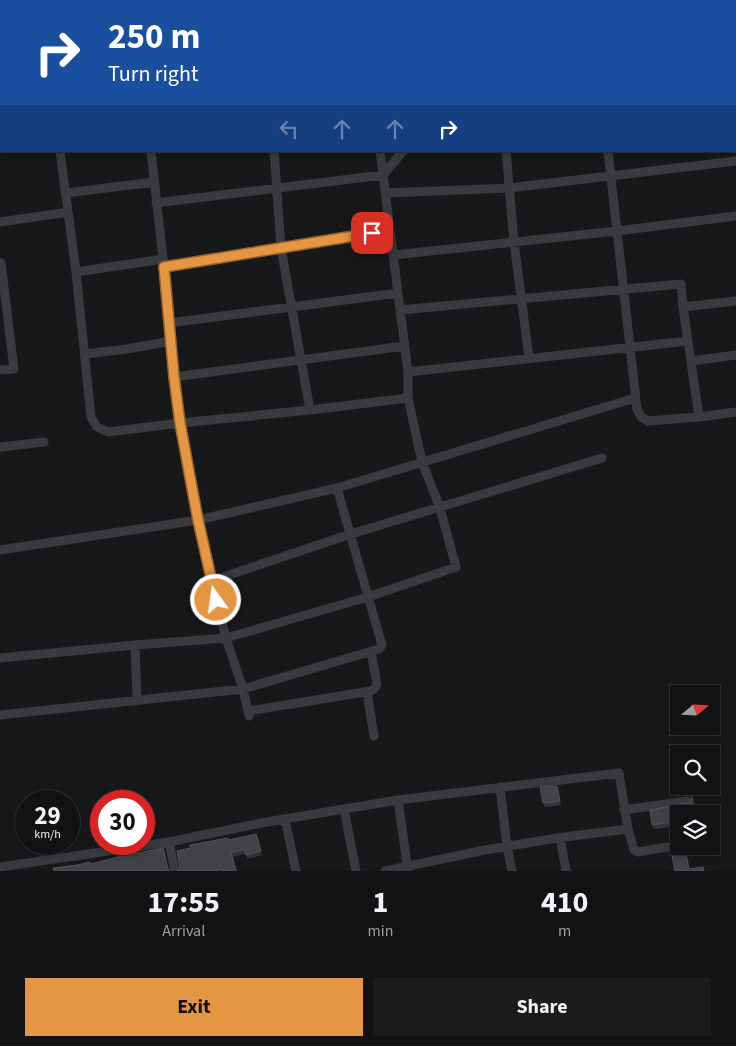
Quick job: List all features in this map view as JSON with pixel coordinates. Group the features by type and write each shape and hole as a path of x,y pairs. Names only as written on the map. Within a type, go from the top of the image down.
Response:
{"street":[{"path":"60,152 76,272 91,417 101,430 108,432 408,398"},
{"path":"151,152 180,423 211,581 249,714 367,692 375,688 371,652"},
{"path":"274,152 281,248 310,410"},
{"path":"0,658 226,638 368,597 456,566 440,508 422,462 408,398 408,372 380,152"},
{"path":"156,204 383,175 402,152"},
{"path":"506,152 514,242 529,358"},
{"path":"608,152 637,409 641,417 648,420 699,417 736,412"},
{"path":"386,193 509,188 736,162"},
{"path":"66,193 154,182"},
{"path":"0,222 68,212"},
{"path":"393,255 736,216"},
{"path":"76,272 281,248 390,230"},
{"path":"0,370 14,369 1,262"},
{"path":"400,310 681,284 699,417"},
{"path":"169,323 398,293"},
{"path":"683,307 736,301"},
{"path":"85,354 171,341"},
{"path":"408,372 629,346 688,341"},
{"path":"174,377 404,346"},
{"path":"691,361 736,355"},
{"path":"0,550 198,520 337,488 635,398"},
{"path":"0,447 44,442"},
{"path":"211,581 351,534 602,458"},
{"path":"0,715 243,689 379,649 382,645 337,488"},
{"path":"135,645 137,701"},
{"path":"367,692 374,736"},
{"path":"0,867 168,842 285,819 398,800 619,773 624,810 634,850 638,852 670,847"},
{"path":"500,787 512,871"},
{"path":"398,800 408,869"},
{"path":"624,810 687,801"},
{"path":"344,809 356,871"},
{"path":"285,819 296,871"},
{"path":"385,871 408,869 507,846 628,829"},
{"path":"560,838 566,871"},
{"path":"168,842 175,871"},
{"path":"36,862 40,871"}],"building":[{"path":"557,786 560,801 543,803 540,787"},
{"path":"692,797 693,805 676,805 686,803"},
{"path":"670,806 670,822 652,825 650,810"},
{"path":"256,834 261,851 246,855 244,849 231,853 236,871 223,871 222,869 214,871 176,871 180,868 177,851 190,848 190,845"},
{"path":"163,848 170,871 54,871 53,868 90,862 91,864 128,855 155,855 155,850"},
{"path":"686,855 689,869 703,867 704,871 675,871 672,856"}],"route":[{"path":"216,600 198,520 180,423 164,267 372,233"}]}
